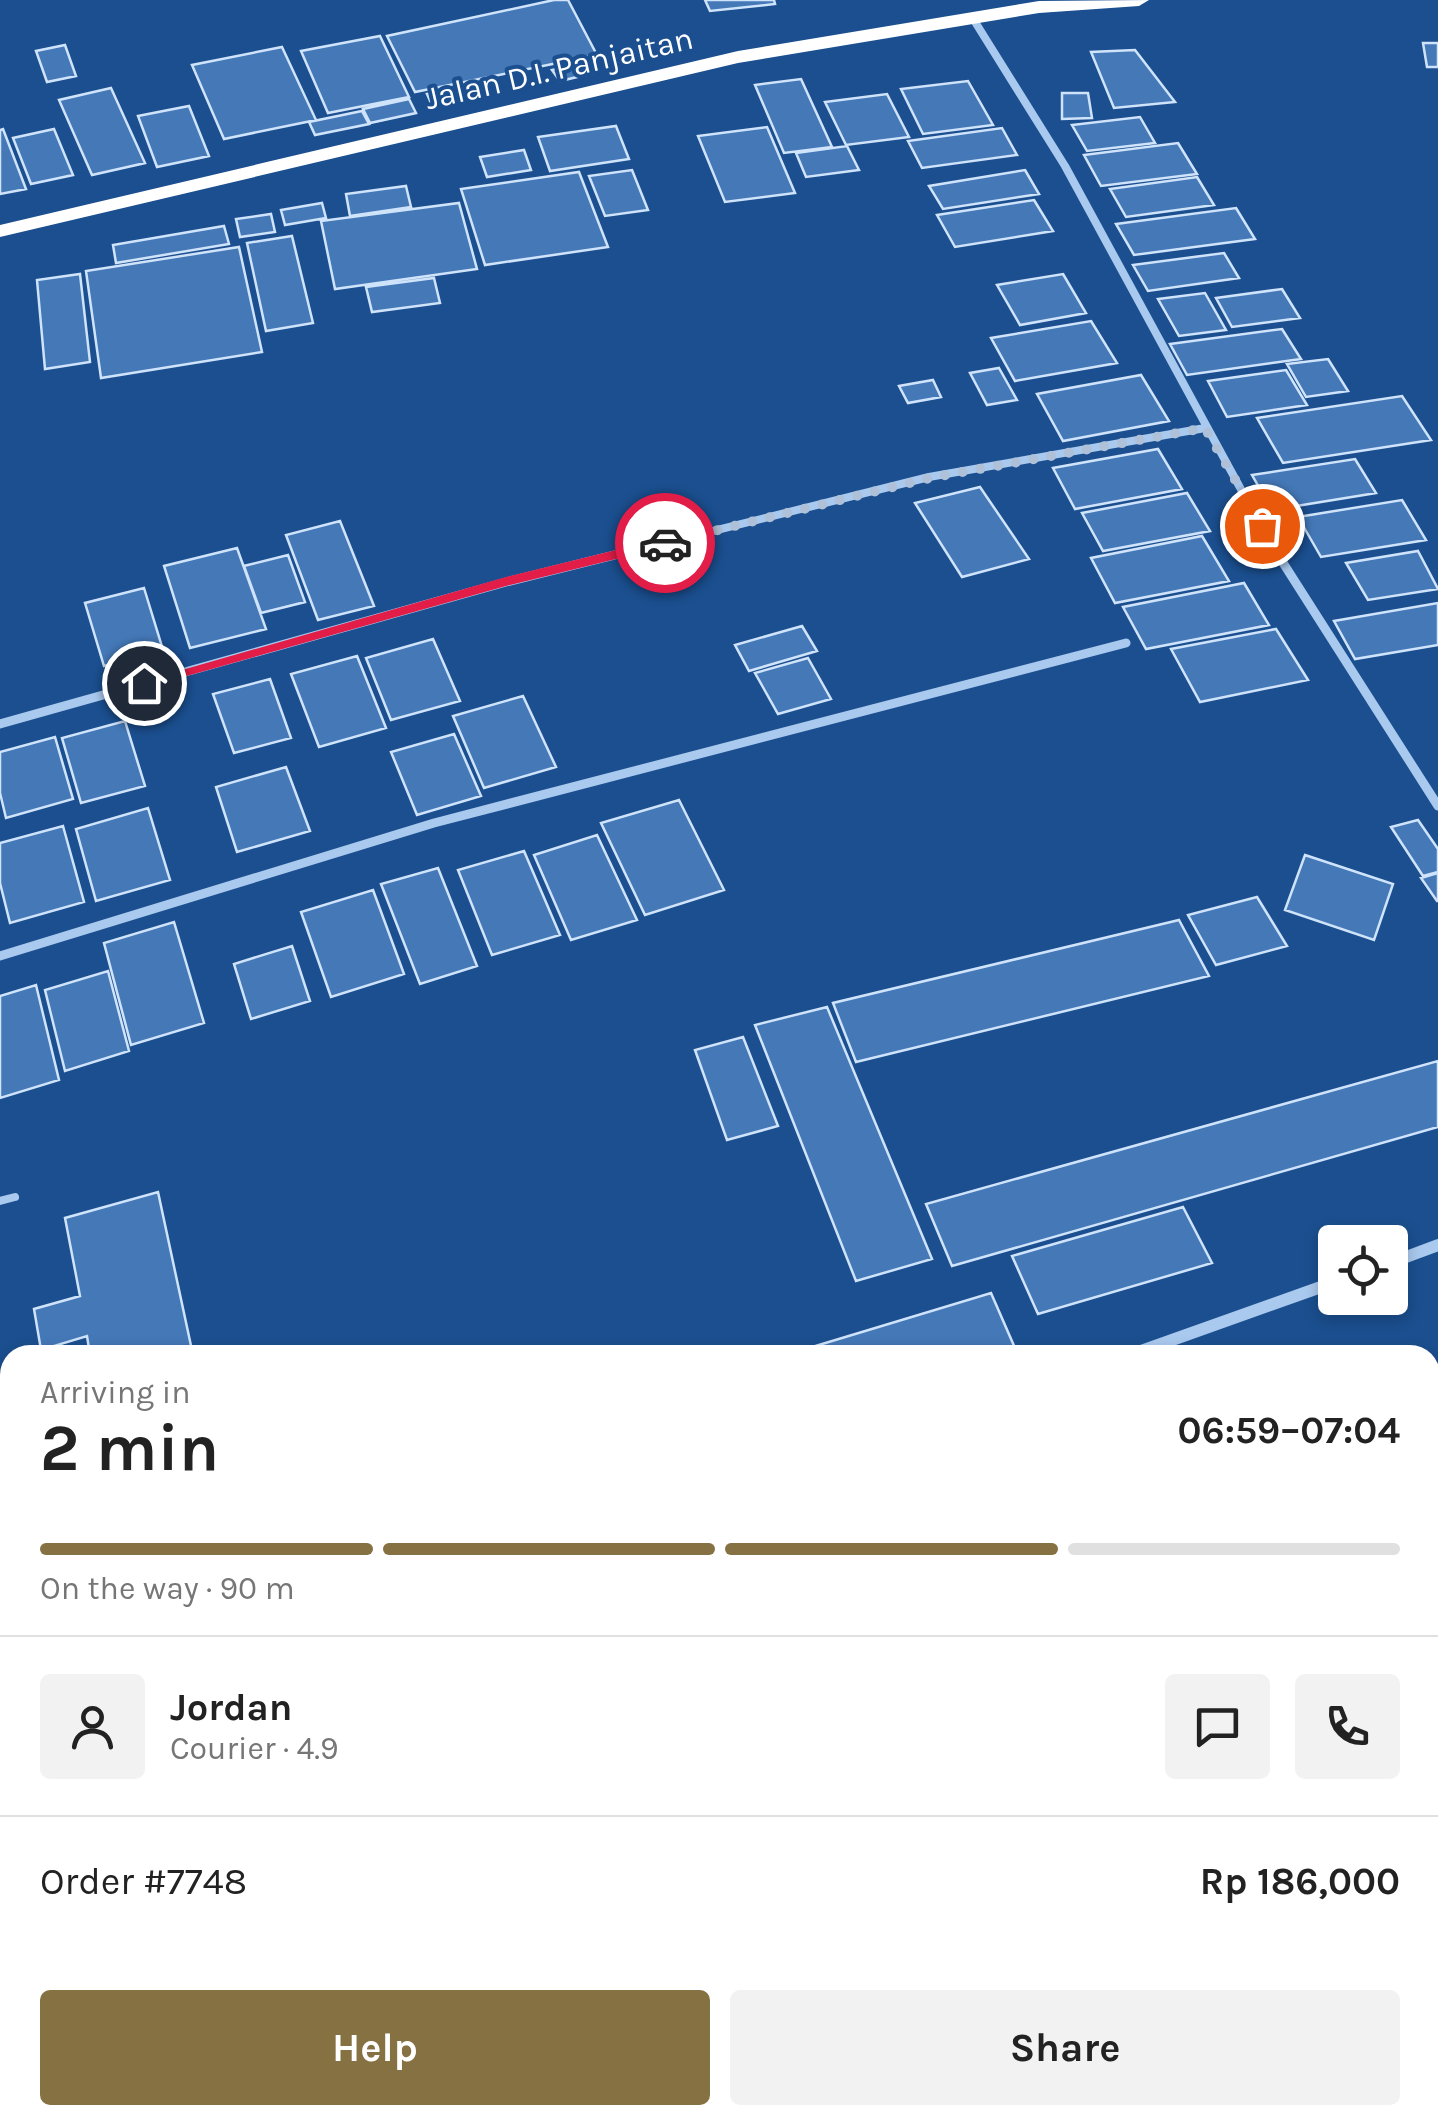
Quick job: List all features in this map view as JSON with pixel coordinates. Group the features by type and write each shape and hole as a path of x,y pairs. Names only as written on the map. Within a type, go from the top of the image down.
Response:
{"highway":[{"name":"Jalan D.I. Panjaitan","path":"0,231 738,57 1037,3 1139,0"}],"street":[{"path":"972,17 1024,91 1205,428 1321,628 1438,806"},
{"path":"0,724 506,582 833,501 930,478 1205,428"},
{"path":"0,956 434,823 1126,644"},
{"path":"1408,1256 1438,1246"},
{"path":"1158,1345 1318,1288"}],"lane":[{"path":"0,1201 15,1197"}],"building":[{"path":"568,0 597,55 415,92 387,36"},
{"path":"705,0 774,0 775,4 710,11"},
{"path":"380,36 409,97 328,113 301,51"},
{"path":"1423,43 1438,43 1438,67 1427,67"},
{"path":"65,45 76,76 47,82 36,51"},
{"path":"282,47 316,120 224,139 192,65"},
{"path":"1135,50 1175,102 1114,108 1091,52"},
{"path":"591,61 599,72 560,81 552,70"},
{"path":"801,79 832,147 784,153 755,85"},
{"path":"968,81 993,125 923,134 901,89"},
{"path":"463,87 468,96 431,103 427,94"},
{"path":"111,88 145,163 92,175 59,100"},
{"path":"1062,93 1088,93 1092,118 1062,119"},
{"path":"887,94 909,137 846,145 825,102"},
{"path":"409,99 416,113 370,123 363,109"},
{"path":"189,106 209,156 157,167 138,116"},
{"path":"362,111 369,124 315,135 309,122"},
{"path":"1140,117 1155,143 1087,151 1072,125"},
{"path":"616,126 629,159 550,171 538,137"},
{"path":"767,127 795,193 725,202 698,136"},
{"path":"1002,128 1017,155 922,168 908,141"},
{"path":"3,129 26,189 0,194 0,130"},
{"path":"54,129 73,175 31,184 13,138"},
{"path":"1178,143 1197,174 1101,186 1084,155"},
{"path":"847,146 859,170 806,177 796,153"},
{"path":"524,150 531,170 487,177 480,157"},
{"path":"632,170 648,210 605,216 589,176"},
{"path":"1025,170 1039,194 943,209 929,186"},
{"path":"579,172 608,247 485,265 461,189"},
{"path":"1197,177 1214,205 1126,217 1110,189"},
{"path":"406,186 411,207 350,216 346,194"},
{"path":"1034,200 1053,231 955,247 937,215"},
{"path":"322,203 326,218 285,225 281,210"},
{"path":"459,203 477,269 335,289 321,221"},
{"path":"1236,208 1255,239 1134,255 1116,224"},
{"path":"271,214 275,232 240,237 236,219"},
{"path":"224,226 229,244 116,263 113,245"},
{"path":"292,236 313,323 266,331 247,243"},
{"path":"239,247 262,352 101,378 86,271"},
{"path":"1224,253 1239,278 1148,291 1133,265"},
{"path":"80,274 90,362 45,369 37,280"},
{"path":"1063,274 1086,313 1020,325 997,285"},
{"path":"434,278 440,303 372,312 366,287"},
{"path":"1282,289 1300,318 1232,327 1216,298"},
{"path":"1205,293 1226,330 1179,336 1158,299"},
{"path":"1091,321 1117,363 1015,381 991,338"},
{"path":"1282,329 1301,359 1187,375 1170,344"},
{"path":"1328,359 1348,391 1306,397 1287,364"},
{"path":"999,368 1017,400 987,405 970,373"},
{"path":"1286,370 1307,405 1227,417 1208,381"},
{"path":"1141,375 1169,421 1063,441 1037,394"},
{"path":"933,380 941,397 908,403 899,386"},
{"path":"1402,396 1431,440 1283,463 1257,418"},
{"path":"1158,449 1182,489 1075,509 1053,468"},
{"path":"1355,459 1376,493 1272,510 1252,475"},
{"path":"980,487 1029,559 962,577 915,503"},
{"path":"1187,493 1210,531 1103,551 1082,513"},
{"path":"1402,500 1426,540 1321,557 1298,517"},
{"path":"340,521 374,606 318,620 286,535"},
{"path":"1202,536 1229,581 1115,603 1091,558"},
{"path":"237,548 266,629 190,648 164,566"},
{"path":"1418,551 1438,589 1368,600 1346,563"},
{"path":"288,555 305,602 261,613 244,566"},
{"path":"1244,583 1269,625 1146,649 1123,607"},
{"path":"144,588 163,650 104,666 85,603"},
{"path":"1438,603 1438,645 1355,659 1334,621"},
{"path":"802,626 817,651 749,671 735,645"},
{"path":"1276,629 1308,680 1200,702 1171,649"},
{"path":"433,639 460,701 391,720 366,658"},
{"path":"357,656 386,728 319,747 291,674"},
{"path":"808,658 831,699 778,714 755,673"},
{"path":"270,679 291,738 234,753 213,694"},
{"path":"523,696 556,767 484,788 453,716"},
{"path":"125,721 145,786 81,803 62,738"},
{"path":"454,734 481,796 417,815 391,752"},
{"path":"55,737 73,799 6,818 0,793 0,752"},
{"path":"286,767 310,831 237,852 216,787"},
{"path":"679,800 724,890 645,915 601,823"},
{"path":"148,808 170,880 96,901 76,829"},
{"path":"1418,820 1438,849 1438,872 1423,876 1391,827"},
{"path":"63,826 84,902 10,923 0,883 0,843"},
{"path":"597,835 637,920 571,940 534,855"},
{"path":"524,851 560,935 492,955 458,870"},
{"path":"1305,855 1393,884 1374,940 1285,910"},
{"path":"438,868 477,966 420,984 381,884"},
{"path":"1438,873 1438,901 1437,901 1421,878"},
{"path":"373,890 404,974 331,997 301,912"},
{"path":"1257,897 1287,946 1216,965 1188,915"},
{"path":"1179,920 1209,976 856,1062 833,1003"},
{"path":"174,922 204,1023 131,1045 104,943"},
{"path":"292,946 310,1001 251,1019 234,964"},
{"path":"108,971 129,1051 65,1071 45,990"},
{"path":"36,985 59,1080 0,1098 0,996"},
{"path":"827,1007 932,1259 856,1281 755,1025"},
{"path":"743,1037 778,1126 727,1140 695,1050"},
{"path":"1438,1061 1438,1127 952,1266 926,1204"},
{"path":"158,1192 191,1345 88,1345 87,1336 57,1345 40,1345 34,1309 80,1296 65,1218"},
{"path":"1183,1207 1212,1263 1038,1314 1012,1256"},
{"path":"991,1293 1014,1345 819,1345"}],"way so far":[{"path":"665,543 930,478 1205,428 1262,526"}],"route":[{"path":"144,683 506,582 665,543"}]}
